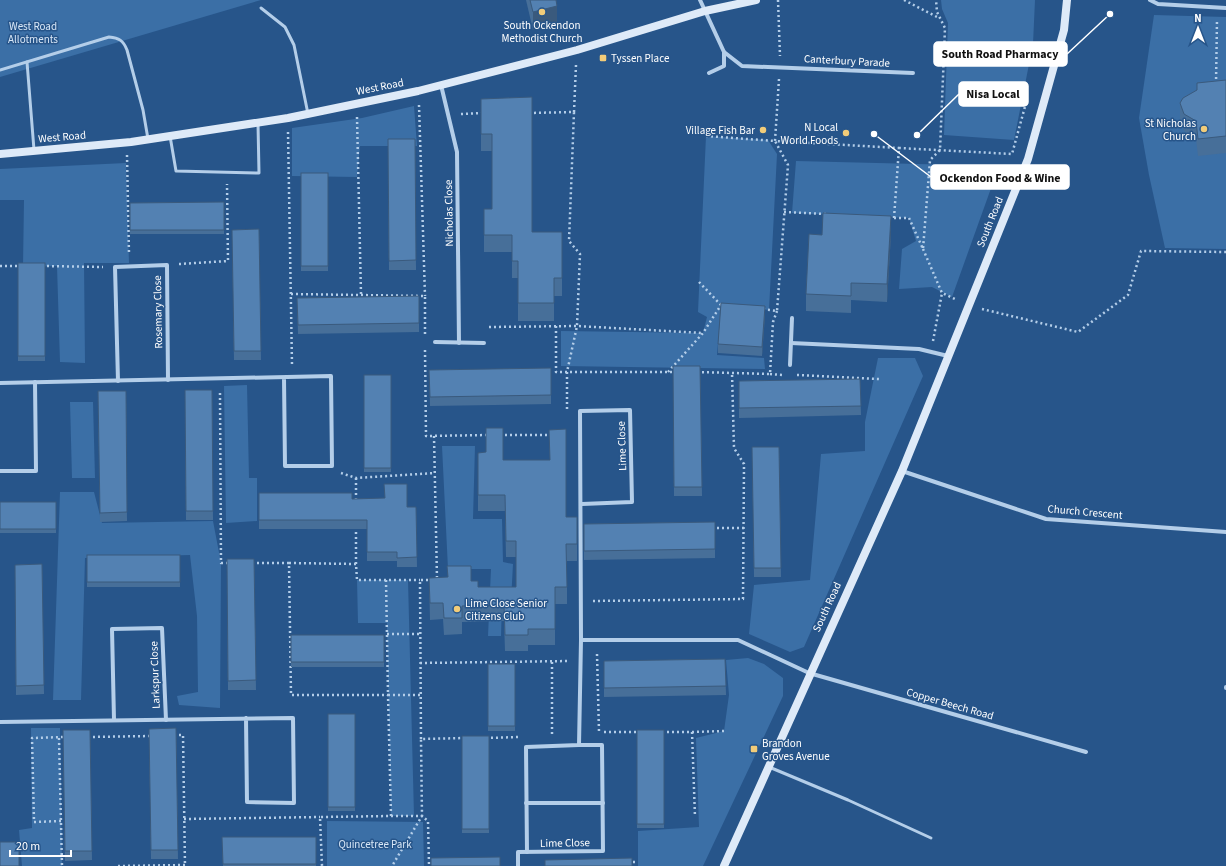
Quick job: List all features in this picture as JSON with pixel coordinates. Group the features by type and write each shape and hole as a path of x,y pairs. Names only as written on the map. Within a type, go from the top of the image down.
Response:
{"main road":[{"name":"West Road","path":"0,154 126,143 308,114 418,91 577,50 705,11 756,0"},
{"name":"South Road","path":"724,866 809,673 902,471 1028,159 1064,30 1067,0"}],"street":[{"path":"700,0 705,11"},
{"path":"1150,0 1158,4 1226,8"},
{"name":"Canterbury Parade","path":"705,11 724,52 742,66 913,74"},
{"path":"709,73 724,66 724,52"},
{"name":"Nicholas Close","path":"441,85 457,152 459,343"},
{"name":"Rosemary Close","path":"116,267 167,265 168,380"},
{"path":"116,267 118,380"},
{"path":"790,365 792,318"},
{"path":"435,342 484,343"},
{"path":"791,343 919,349 948,356"},
{"path":"0,383 331,376 332,466 284,466 284,378"},
{"path":"0,471 36,471 35,382"},
{"name":"Lime Close","path":"579,745 582,504 580,410 630,410 632,502 582,504"},
{"name":"Church Crescent","path":"902,471 1046,519 1226,532"},
{"name":"Larkspur Close","path":"114,720 112,629 162,628 166,720"},
{"path":"581,640 738,640 809,673"},
{"name":"Copper Beech Road","path":"809,673 1086,752"},
{"name":"Larkspur Close","path":"0,722 246,718 292,718 294,803 247,802 246,718"},
{"name":"Lime Close","path":"518,866 518,852 527,852 603,851 602,745 526,747 527,852"},
{"path":"526,803 603,803"}],"lane":[{"path":"261,8 285,27 294,45 308,114"},
{"path":"0,70 108,37 117,38 124,42 143,110 148,139"},
{"path":"26,62 34,151"},
{"path":"170,136 176,170 259,173 258,122"},
{"path":"768,766 848,800 930,838"}],"path":[{"path":"770,374 773,322 777,311 788,165 775,140 780,67 778,0"},
{"path":"904,0 940,18"},
{"path":"923,249 930,160 940,150 945,28 937,12 936,0"},
{"path":"1215,91 1217,8"},
{"path":"567,411 567,372 577,326 580,254 569,241 577,50"},
{"path":"418,91 425,296 426,436 559,435"},
{"path":"357,103 361,294"},
{"path":"527,113 574,112"},
{"path":"456,114 488,113"},
{"path":"288,118 292,377"},
{"path":"706,136 1012,154"},
{"path":"126,143 129,255"},
{"path":"894,218 899,148"},
{"path":"167,265 228,261 227,173"},
{"path":"784,212 831,215"},
{"path":"886,218 909,218 942,293 930,352"},
{"path":"942,293 969,305 1078,332 1128,295 1141,251 1226,252"},
{"path":"0,266 26,266"},
{"path":"41,266 116,267"},
{"path":"699,282 721,305 728,306"},
{"path":"291,294 425,296"},
{"path":"668,372 703,333 721,305"},
{"path":"756,309 777,311"},
{"path":"556,326 556,372 684,372"},
{"path":"489,327 577,326 703,333"},
{"path":"692,372 786,375"},
{"path":"591,601 743,599 744,464 734,448 732,373"},
{"path":"794,375 879,378"},
{"path":"220,393 221,563 236,563"},
{"path":"356,525 357,580 437,580 434,436"},
{"path":"321,466 356,478 435,473"},
{"path":"356,478 356,510"},
{"path":"706,528 744,528"},
{"path":"251,563 356,564"},
{"path":"289,563 291,695 421,695"},
{"path":"386,580 391,816"},
{"path":"392,866 422,816 420,580"},
{"path":"387,634 420,634"},
{"path":"597,654 597,732 645,732"},
{"path":"420,663 570,661"},
{"path":"552,662 552,736"},
{"path":"660,732 724,731"},
{"path":"692,732 695,817"},
{"path":"118,866 185,866 183,735 167,735"},
{"path":"82,737 152,736"},
{"path":"544,736 558,736"},
{"path":"61,821 34,822 32,738 67,737"},
{"path":"483,738 521,737"},
{"path":"59,738 62,866"},
{"path":"421,739 467,738"},
{"path":"184,819 422,816 428,821 429,865 436,864"},
{"path":"320,817 322,866"}],"green space":[{"name":"West Road Allotments","path":"0,0 261,0 0,77"},
{"path":"941,0 1035,0 1033,44 1014,140 944,135 948,23 942,9"},
{"path":"1154,15 1226,17 1226,249 1165,248 1149,175 1139,118"},
{"path":"414,106 417,146 360,146 357,177 292,176 292,128 362,118"},
{"path":"706,136 768,140 777,154 769,310 721,305 717,355 764,358 765,369 561,366 561,331 703,333 707,317 698,312"},
{"path":"796,161 999,166 952,297 932,287 899,289 902,249 916,241 909,218 792,213"},
{"path":"126,163 129,263 84,263 85,363 60,362 57,266 23,267 24,200 0,200 0,169"},
{"path":"878,358 915,358 923,376 804,647 790,652 749,634 754,585 810,580 821,454 865,451 865,422"},
{"path":"247,385 249,478 257,478 257,521 226,523 224,386"},
{"path":"70,402 93,402 95,478 72,478"},
{"path":"442,446 475,446 473,519 502,519 503,562 513,564 511,601 502,602 501,636 488,636 491,569 448,569"},
{"path":"60,492 94,492 102,523 213,521 221,563 220,708 179,705 177,696 198,692 197,616 190,555 85,558 81,700 53,700"},
{"path":"357,580 408,580 414,816 391,816 387,623 358,623"},
{"path":"748,658 764,664 783,678 783,696 703,866 638,866 638,831 699,827 696,738 724,731 729,695 726,660"},
{"path":"31,728 60,728 62,866 22,866 19,830 32,828"},
{"name":"Quincetree Park","path":"327,821 423,822 424,866 327,866"}],"building":[{"path":"530,0 556,0 557,6 533,12"},
{"path":"1226,80 1226,136 1198,139 1196,121 1184,114 1180,103 1183,98 1197,90 1197,83"},
{"path":"532,97 532,232 562,232 562,278 554,278 554,303 518,303 518,261 512,261 512,235 484,235 484,209 492,209 492,134 481,134 481,99"},
{"path":"388,139 415,139 416,260 389,261"},
{"path":"301,173 328,173 328,266 301,266"},
{"path":"224,202 224,230 130,230 130,203"},
{"path":"823,213 891,216 887,284 851,283 851,296 806,294 809,234 822,235"},
{"path":"259,229 261,351 234,351 232,230"},
{"path":"18,263 45,263 45,356 18,356"},
{"path":"419,296 419,323 298,325 297,298"},
{"path":"721,303 765,306 762,347 718,344"},
{"path":"673,366 700,366 702,487 674,487"},
{"path":"551,368 551,395 430,397 429,370"},
{"path":"364,375 391,375 391,468 364,468"},
{"path":"860,379 861,406 739,408 739,381"},
{"path":"185,390 212,390 213,511 186,511"},
{"path":"98,391 126,391 127,512 100,513"},
{"path":"486,428 503,428 503,460 550,460 549,430 566,429 566,517 577,517 577,544 566,544 567,587 555,587 555,629 528,629 528,635 505,635 504,605 462,606 462,618 444,618 443,603 430,603 429,578 448,577 447,566 471,566 471,581 478,581 478,587 516,587 516,541 506,541 505,495 478,495 478,453 486,452"},
{"path":"752,447 779,447 781,568 754,568"},
{"path":"384,484 407,484 407,507 416,507 417,557 397,558 397,552 367,552 367,520 259,520 259,493 352,493 352,499 385,498"},
{"path":"0,502 56,502 56,529 0,529"},
{"path":"715,522 715,549 584,551 584,524"},
{"path":"87,555 180,555 180,582 87,582"},
{"path":"227,559 254,559 256,680 228,681"},
{"path":"42,564 44,685 16,686 15,565"},
{"path":"291,635 384,635 384,662 291,662"},
{"path":"725,659 726,686 604,688 604,661"},
{"path":"488,664 515,664 515,726 488,726"},
{"path":"328,714 355,714 355,807 328,807"},
{"path":"176,728 178,850 151,850 149,729"},
{"path":"63,730 90,730 92,851 65,851"},
{"path":"637,730 664,730 664,824 637,824"},
{"path":"462,736 489,736 489,829 462,829"},
{"path":"222,837 316,837 316,864 223,864"},
{"path":"0,842 19,842 19,866 0,866"},
{"path":"500,857 500,866 431,866 431,858"},
{"path":"632,858 632,866 545,866 545,860"}],"place":[{"name":"South Ockendon Methodist Church","path":"542,12"},
{"name":"South Road Pharmacy","path":"1110,14"},
{"name":"Tyssen Place","path":"603,58"},
{"name":"St Nicholas Church","path":"1204,129"},
{"name":"Village Fish Bar","path":"763,130"},
{"name":"N Local World Foods","path":"846,133"},
{"name":"Ockendon Food & Wine","path":"874,134"},
{"name":"Nisa Local","path":"917,135"},
{"name":"Lime Close Senior Citizens Club","path":"457,609"},
{"name":"Brandon Groves Avenue","path":"754,749"}]}
